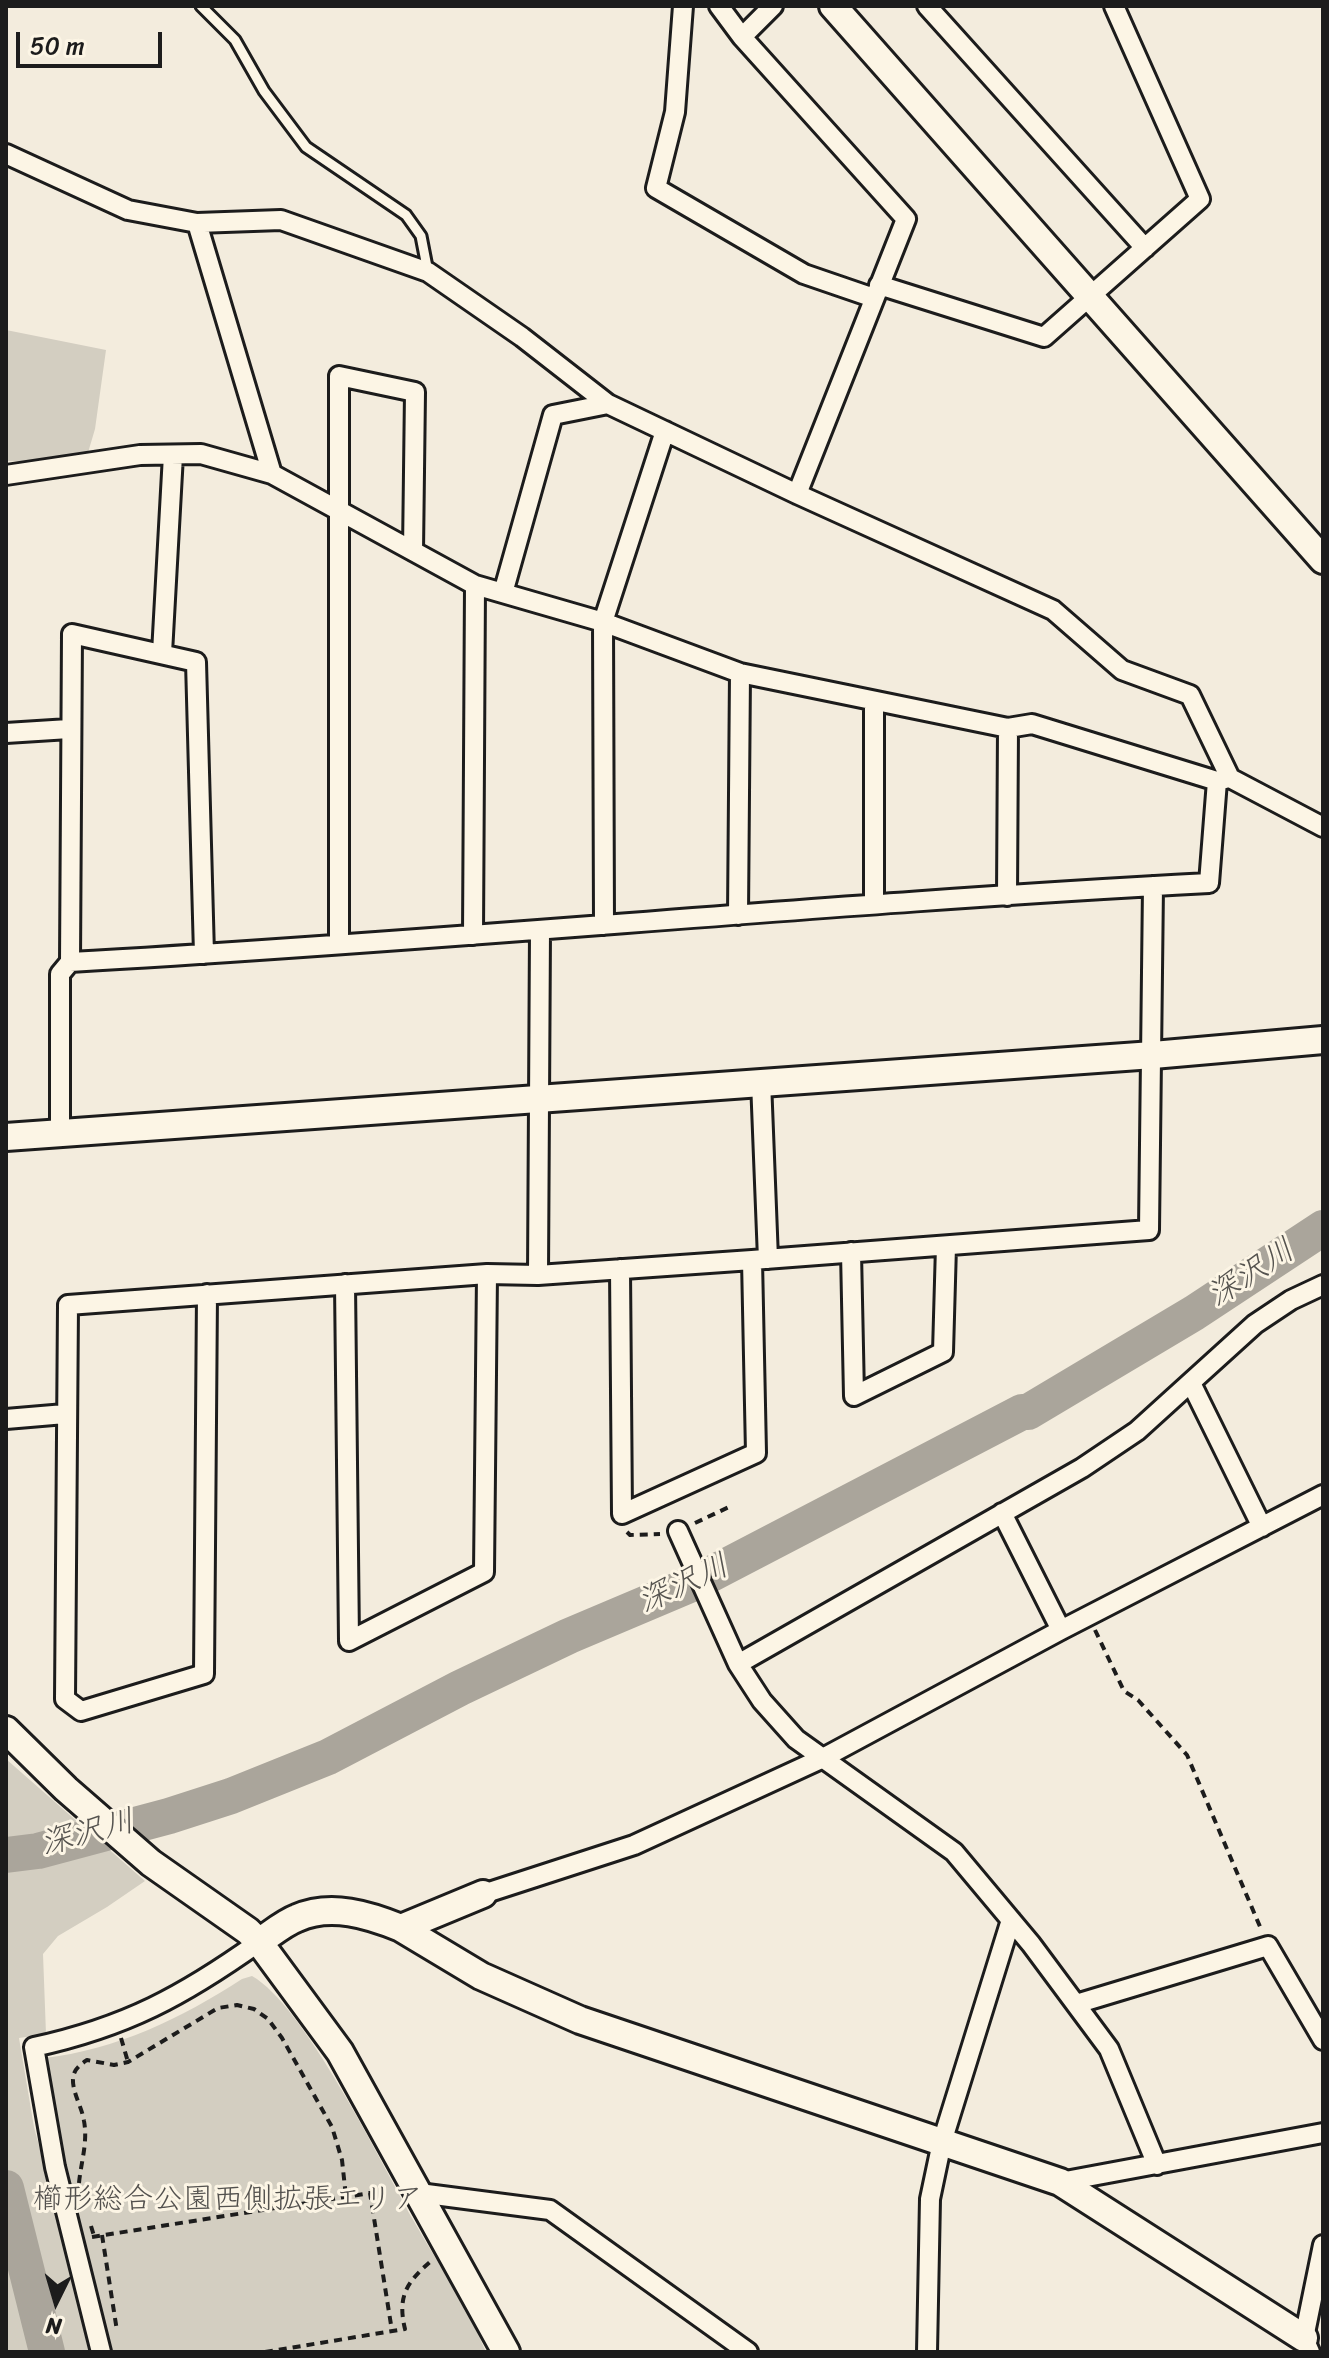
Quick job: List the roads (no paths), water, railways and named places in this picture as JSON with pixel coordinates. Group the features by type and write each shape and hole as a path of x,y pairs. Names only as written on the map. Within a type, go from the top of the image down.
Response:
{"street":[{"path":"683,6 675,112 656,188 804,274 1044,337 1200,199 1114,6"},
{"path":"719,6 742,37 906,219 797,494"},
{"path":"742,37 773,6"},
{"path":"833,6 1323,560"},
{"path":"927,6 1145,248"},
{"path":"6,154 128,210 197,223 281,220 428,272 522,337 608,404 1053,610 1122,670 1190,695 1223,779 1209,883 70,962"},
{"path":"197,223 272,474"},
{"path":"339,944 339,376 415,392 413,551"},
{"path":"503,593 553,415 608,404"},
{"path":"604,925 603,622 665,431"},
{"path":"6,475 140,455 201,454 272,474 475,585 603,622 740,673 1008,728 1032,724 1223,779 1323,827"},
{"path":"162,653 173,455"},
{"path":"473,935 475,585"},
{"path":"60,1134 60,974 70,962 69,729 72,634 196,662 204,954"},
{"path":"738,915 740,673"},
{"path":"874,701 874,904"},
{"path":"1007,896 1008,728"},
{"path":"6,733 69,729"},
{"path":"207,1294 204,1674 81,1711 65,1699 68,1305 207,1294 487,1274 538,1275 1149,1230 1153,886"},
{"path":"538,1275 540,931"},
{"path":"6,1137 1153,1055 1323,1040"},
{"path":"620,1269 622,1514 756,1453 761,1081"},
{"path":"851,1252 854,1396 943,1352 946,1246"},
{"path":"345,1284 349,1641 484,1572 487,1274"},
{"path":"738,1664 1082,1468 1126,1438 1255,1324 1291,1300 1323,1285"},
{"path":"1191,1383 1262,1527"},
{"path":"6,1419 65,1414"},
{"path":"401,1928 483,1894 634,1845 823,1758 1061,1630 1323,1495"},
{"path":"1002,1513 1061,1630"},
{"path":"678,1531 738,1664 762,1701 796,1739 954,1852 1011,1920 1109,2049 1157,2165"},
{"path":"6,1730 66,1789 164,1873 248,1931 259,1942 340,2052 506,2352"},
{"path":"101,2352 55,2167 34,2047 117,2024 174,1999 296,1918 318,1911 345,1911 374,1917 401,1928 481,1976 580,2020 1060,2182 1307,2345 1323,2245"},
{"path":"927,2352 930,2199 942,2142 1011,1920"},
{"path":"1076,2004 1268,1946 1323,2040"},
{"path":"1060,2182 1323,2133"},
{"path":"419,2193 550,2210 748,2352"}],"lane":[{"path":"201,6 235,40 264,91 306,147 406,215 421,236 428,272"}],"waterway":[{"name":"深沢川","path":"6,1855 38,1851 231,1796 328,1757 460,1688 569,1636 692,1584 1022,1412 1028,1412 1194,1313 1323,1228"},
{"path":"6,2188 47,2352"}],"park label":[{"name":"櫛形総合公園西側拡張エリア","path":"228,2200"}]}
